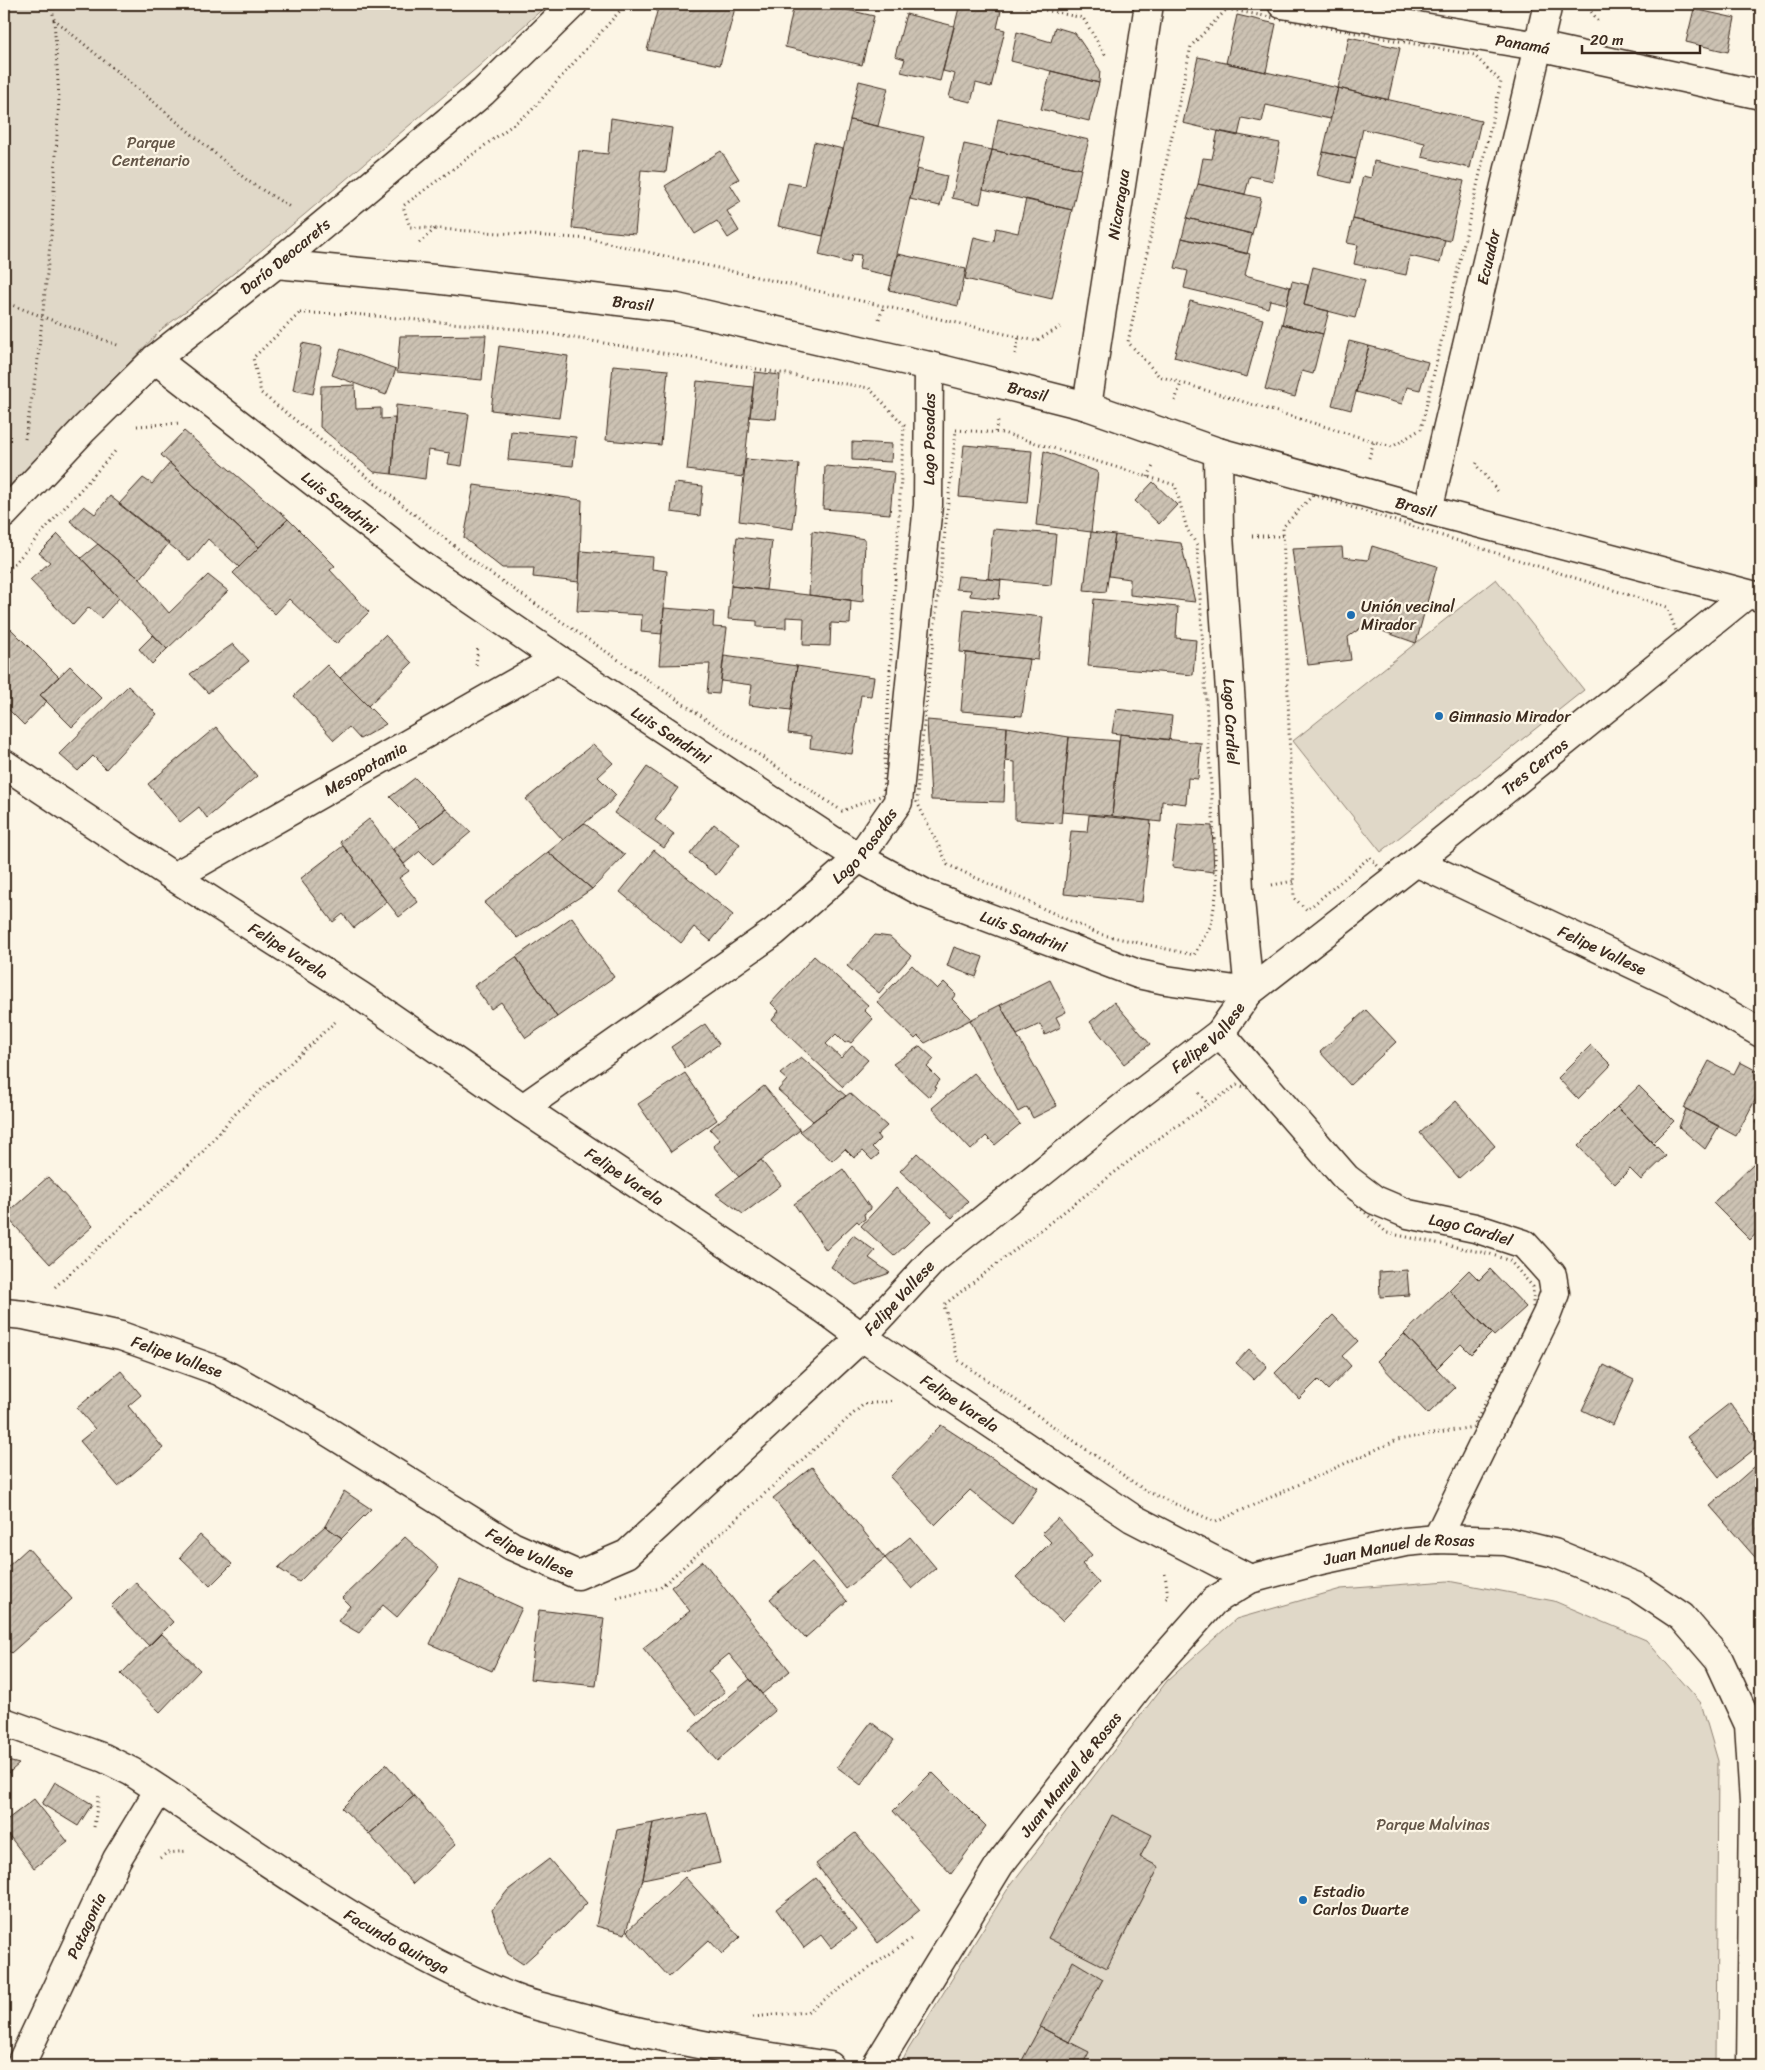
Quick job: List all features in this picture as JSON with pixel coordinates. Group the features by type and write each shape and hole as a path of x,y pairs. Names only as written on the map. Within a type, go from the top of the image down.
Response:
{"street":[{"name":"Darío Deocarets","path":"4,514 84,429 155,360 276,264 483,92 573,4"},
{"name":"Nicaragua","path":"1087,406 1149,4"},
{"name":"Panamá","path":"1282,4 1538,46 1761,95"},
{"name":"Ecuador","path":"1428,510 1548,4"},
{"name":"Brasil","path":"276,264 434,279 676,308 929,366 1087,406 1218,452 1753,596"},
{"name":"Luis Sandrini","path":"155,360 421,565 557,660 859,858 926,894 1138,974 1248,992"},
{"name":"Lago Posadas","path":"523,1108 774,932 859,858 898,802 928,505 929,366"},
{"name":"Lago Cardiel","path":"1218,452 1218,535 1231,706 1239,890 1248,992"},
{"name":"Tres Cerros","path":"1416,862 1753,596"},
{"name":"Mesopotamia","path":"174,877 557,660"},
{"name":"Felipe Varela","path":"4,764 174,877 359,995 523,1108 824,1309 862,1338 1132,1518 1250,1579"},
{"name":"Felipe Vallese","path":"14,1314 121,1336 219,1371 316,1424 512,1546 578,1575 627,1554 862,1338 934,1259 1127,1104 1220,1033 1248,992 1416,862 1676,985 1761,1033"},
{"name":"Lago Cardiel","path":"1220,1033 1346,1178 1375,1200 1408,1214 1476,1228 1524,1244 1552,1275 1554,1293 1547,1314 1437,1539"},
{"name":"Juan Manuel de Rosas","path":"876,2066 1000,1864 1140,1685 1214,1601 1250,1579 1330,1558 1405,1542 1437,1539 1506,1541 1554,1553 1637,1588 1682,1617 1719,1660 1755,1722 1751,2066"},
{"name":"Facundo Quiroga","path":"4,1722 104,1758 132,1772 291,1879 413,1952 514,1999 640,2033 740,2053 830,2066"},
{"name":"Patagonia","path":"20,2066 117,1859 159,1790"}],"path":[{"path":"25,443 37,367 52,226 59,98 54,19 51,4"},
{"path":"626,4 530,112 403,206 410,227 591,238 1036,341 1069,322"},
{"path":"1016,4 1083,18 1110,64"},
{"path":"1227,8 1474,55 1502,82 1421,429 1392,447 1158,376 1128,342 1191,46 1227,8"},
{"path":"54,19 248,181 304,215 315,231"},
{"path":"4,302 155,360"},
{"path":"300,313 353,314 527,330 869,388 904,425 882,795 842,811 481,567 261,393 253,358 300,313"},
{"path":"132,432 138,425 180,423 188,429"},
{"path":"956,430 1003,432 1175,485 1187,528 1197,545 1216,889 1211,925 1194,956 1098,934 948,865 917,802 956,430"},
{"path":"4,575 119,446"},
{"path":"1478,456 1476,465 1500,494"},
{"path":"1313,495 1667,607 1678,636 1602,704 1387,877 1370,857 1307,910 1294,898 1283,527 1313,495"},
{"path":"476,672 478,642"},
{"path":"14,1314 200,1155 234,1115 345,1013 359,995"},
{"path":"1237,1084 1260,1091 1342,1191 1387,1233 1490,1254 1510,1260 1533,1287 1532,1312 1473,1427 1398,1440 1216,1522 1146,1491 958,1360 944,1305 1159,1138 1237,1084"},
{"path":"608,1600 660,1588 864,1404 897,1400"},
{"path":"1162,1605 1168,1597 1165,1571"},
{"path":"159,1858 167,1853 192,1850"},
{"path":"744,2018 807,2012 917,1935"}],"green space":[{"name":"Parque Centenario","path":"4,4 548,4 478,67 304,215 211,292 162,329 4,492"},
{"name":"Gimnasio Mirador","path":"1496,579 1584,690 1381,852 1293,741"},
{"name":"Parque Malvinas","path":"1448,1581 1554,1601 1646,1640 1701,1703 1718,1761 1716,2066 900,2066 1009,1887 1167,1681 1236,1619 1341,1589"}],"building":[{"path":"659,4 736,4 720,65 647,50"},
{"path":"794,4 830,4 830,6 874,16 862,65 785,47"},
{"path":"960,4 971,4 1001,11 997,28 1005,30 991,87 976,83 971,102 949,97 955,74 943,71"},
{"path":"1694,9 1735,18 1728,52 1686,42"},
{"path":"906,14 954,26 940,81 901,72 905,59 895,56"},
{"path":"1237,15 1276,24 1266,72 1226,63"},
{"path":"1055,27 1075,33 1100,70 1099,83 1011,61 1017,32 1051,42"},
{"path":"1349,37 1400,48 1388,100 1338,88"},
{"path":"1198,57 1338,88 1330,119 1266,105 1262,122 1242,118 1238,136 1183,123"},
{"path":"1051,71 1099,83 1089,121 1041,109"},
{"path":"859,81 888,88 878,126 850,120"},
{"path":"1338,88 1481,121 1470,168 1422,157 1425,143 1363,129 1356,159 1323,152"},
{"path":"611,118 672,128 666,172 641,170 635,234 572,228 579,151 608,154"},
{"path":"998,119 1089,140 1081,169 992,150"},
{"path":"850,120 924,137 892,276 859,269 861,255 852,254 850,263 819,255"},
{"path":"1218,131 1280,143 1273,181 1250,176 1245,194 1198,184 1203,158 1212,159"},
{"path":"814,142 843,149 823,236 778,226 788,183 804,186"},
{"path":"964,144 992,150 980,204 952,198"},
{"path":"992,150 1081,169 1072,210 983,190"},
{"path":"721,151 739,179 730,184 741,202 727,211 739,231 728,238 717,221 695,234 665,186"},
{"path":"1323,152 1356,159 1350,183 1317,175"},
{"path":"1374,161 1464,181 1450,241 1353,219 1363,176 1371,178"},
{"path":"917,169 947,176 940,206 910,199"},
{"path":"1198,184 1261,198 1252,234 1187,218"},
{"path":"1026,199 1072,210 1052,299 965,279 974,237 994,242 996,228 1018,233"},
{"path":"1187,218 1252,234 1247,254 1182,238"},
{"path":"1353,219 1445,240 1440,263 1410,256 1406,275 1354,264 1358,245 1347,243"},
{"path":"1182,238 1250,254 1245,275 1290,287 1287,304 1270,300 1268,308 1184,288 1188,271 1175,268"},
{"path":"898,254 966,269 958,306 889,290"},
{"path":"1313,267 1365,280 1355,318 1304,305"},
{"path":"1292,281 1308,285 1304,305 1329,311 1323,334 1282,324"},
{"path":"1190,301 1263,319 1247,377 1174,357"},
{"path":"1282,324 1323,334 1313,374 1302,371 1295,397 1265,389"},
{"path":"486,335 482,380 397,372 400,336"},
{"path":"1349,341 1369,346 1351,410 1332,405"},
{"path":"302,343 322,347 313,394 293,390"},
{"path":"499,346 568,356 559,418 491,410"},
{"path":"1369,346 1428,362 1420,390 1407,387 1402,404 1356,392"},
{"path":"341,349 396,369 386,395 332,375"},
{"path":"613,365 668,370 661,445 606,440"},
{"path":"755,372 780,375 776,419 750,417"},
{"path":"697,381 753,387 743,477 687,470"},
{"path":"355,385 356,409 381,408 381,419 395,418 392,474 374,472 320,427 321,386"},
{"path":"396,405 469,414 462,466 448,464 450,453 428,450 425,479 392,474"},
{"path":"184,431 288,519 259,547 161,455"},
{"path":"511,431 576,437 573,466 508,460"},
{"path":"852,442 892,444 891,462 852,460"},
{"path":"964,445 1032,451 1027,503 959,497"},
{"path":"1044,451 1098,472 1091,532 1036,525"},
{"path":"746,459 799,464 793,529 739,521"},
{"path":"170,463 259,547 239,567 208,539 190,561 119,504 143,478 152,484"},
{"path":"825,466 894,472 890,514 823,509"},
{"path":"1153,482 1177,505 1159,524 1135,501"},
{"path":"674,483 703,486 700,516 671,512"},
{"path":"474,485 582,500 579,582 533,577 534,568 502,568 464,538"},
{"path":"110,496 169,543 140,579 70,521 84,506 95,514"},
{"path":"288,519 335,566 330,570 369,612 336,644 289,599 275,614 233,573"},
{"path":"993,529 1056,534 1051,585 988,579"},
{"path":"812,531 865,539 863,602 809,595"},
{"path":"1091,532 1115,535 1106,592 1084,590"},
{"path":"58,534 119,598 101,618 89,607 73,625 30,580 50,562 39,553"},
{"path":"1115,535 1181,543 1195,602 1130,595 1130,579 1109,576"},
{"path":"737,537 772,541 766,590 731,586"},
{"path":"98,544 140,579 169,613 208,575 228,591 167,649 81,558"},
{"path":"1372,546 1437,566 1416,643 1365,625 1348,637 1351,660 1308,665 1292,549 1342,547 1343,557 1368,560"},
{"path":"581,551 653,557 652,569 667,571 662,634 641,632 642,615 577,611"},
{"path":"958,576 1001,580 999,599 970,596 971,590 956,589"},
{"path":"731,586 851,600 850,624 831,623 830,646 803,645 804,618 786,617 786,628 757,627 757,621 728,619"},
{"path":"1094,599 1178,607 1176,638 1196,640 1193,675 1088,666"},
{"path":"664,608 714,612 713,627 727,628 719,694 707,693 710,664 659,665"},
{"path":"964,609 1043,617 1038,660 960,652"},
{"path":"11,629 59,677 40,695 47,701 24,725 4,705 4,637"},
{"path":"153,635 167,649 152,664 139,649"},
{"path":"385,635 412,663 368,706 340,678"},
{"path":"233,644 249,661 208,693 190,674"},
{"path":"966,653 1030,659 1022,716 961,711"},
{"path":"724,656 797,666 791,710 749,705 752,685 721,681"},
{"path":"327,665 386,724 360,739 349,727 334,740 294,696"},
{"path":"70,666 102,698 72,727 40,695"},
{"path":"797,666 874,677 871,696 861,695 852,754 810,748 811,736 788,733"},
{"path":"128,686 157,714 106,769 93,756 78,771 59,754"},
{"path":"1116,709 1172,716 1169,740 1112,733"},
{"path":"927,720 1007,727 1004,802 931,800"},
{"path":"216,727 257,776 207,818 199,807 180,822 148,784"},
{"path":"1007,727 1069,737 1061,823 1015,820 1015,762 1005,761"},
{"path":"1120,734 1201,743 1198,779 1188,778 1186,804 1162,801 1161,822 1112,816"},
{"path":"1069,737 1119,741 1112,816 1062,812"},
{"path":"593,744 613,763 598,777 616,795 606,806 563,840 526,799"},
{"path":"647,767 678,788 655,820 674,834 664,848 614,813"},
{"path":"415,778 446,809 421,828 390,797"},
{"path":"446,809 471,832 433,864 420,851 404,864 393,849"},
{"path":"1089,815 1151,821 1142,902 1064,894 1071,831 1087,832"},
{"path":"369,819 409,871 399,878 418,902 399,917 340,842"},
{"path":"584,823 625,855 592,889 548,852"},
{"path":"714,824 740,844 716,875 690,854"},
{"path":"1178,824 1212,826 1214,872 1172,867"},
{"path":"343,846 387,902 354,928 343,914 333,922 300,879"},
{"path":"654,850 733,915 711,941 694,927 681,943 620,892"},
{"path":"548,852 592,889 518,938 484,903"},
{"path":"572,917 614,977 557,1017 516,957"},
{"path":"875,935 890,937 911,956 879,993 847,966"},
{"path":"954,947 983,957 976,977 947,966"},
{"path":"814,956 869,1006 864,1010 873,1019 851,1043 848,1041 845,1043 836,1034 826,1044 841,1058 852,1046 868,1060 843,1087 772,1020 779,1011 771,1003"},
{"path":"516,957 557,1017 526,1038 501,1002 491,1009 474,986"},
{"path":"912,965 937,989 944,982 956,994 952,999 972,1019 925,1043 918,1036 915,1039 877,1002"},
{"path":"1050,980 1066,1012 1056,1017 1061,1027 1045,1035 1040,1024 1017,1035 1000,1005"},
{"path":"1114,1002 1150,1044 1124,1064 1090,1022"},
{"path":"1000,1005 1057,1106 1033,1118 1027,1107 1018,1112 970,1020"},
{"path":"1366,1010 1396,1042 1350,1085 1320,1052"},
{"path":"705,1024 719,1044 685,1068 671,1047"},
{"path":"1591,1045 1611,1065 1578,1099 1558,1078"},
{"path":"920,1046 934,1059 927,1067 940,1080 935,1087 937,1088 929,1097 893,1064"},
{"path":"801,1057 846,1096 813,1121 778,1090 787,1080 780,1074"},
{"path":"1709,1061 1734,1074 1740,1062 1761,1073 1761,1089 1736,1136 1684,1108"},
{"path":"685,1073 717,1120 671,1152 638,1104"},
{"path":"974,1073 1020,1124 995,1145 986,1136 971,1150 932,1108"},
{"path":"764,1086 800,1130 739,1177 713,1146 720,1140 710,1129"},
{"path":"1639,1086 1674,1121 1653,1142 1617,1107"},
{"path":"850,1093 887,1126 877,1135 880,1139 872,1147 879,1154 872,1160 863,1151 854,1158 845,1149 832,1161 800,1131"},
{"path":"1456,1101 1495,1146 1459,1178 1420,1133"},
{"path":"1617,1107 1666,1156 1641,1180 1630,1169 1615,1184 1578,1146"},
{"path":"1686,1109 1719,1126 1705,1149 1679,1127"},
{"path":"1761,1117 1761,1131 1755,1122"},
{"path":"917,1153 968,1201 952,1218 900,1171"},
{"path":"761,1160 781,1185 743,1214 716,1194"},
{"path":"1756,1161 1761,1166 1761,1228 1750,1240 1713,1203"},
{"path":"843,1169 871,1209 864,1214 865,1219 859,1223 857,1221 826,1250 794,1204"},
{"path":"48,1177 93,1226 50,1264 5,1215"},
{"path":"896,1188 932,1221 894,1256 861,1226"},
{"path":"853,1235 875,1251 869,1258 890,1273 856,1285 831,1267"},
{"path":"1490,1269 1526,1307 1494,1336 1449,1290 1469,1270 1479,1280"},
{"path":"1407,1270 1409,1295 1380,1297 1379,1272"},
{"path":"1449,1290 1492,1333 1471,1354 1461,1344 1437,1368 1404,1334"},
{"path":"1333,1315 1358,1341 1342,1356 1351,1366 1328,1390 1318,1380 1299,1399 1275,1373"},
{"path":"1404,1334 1455,1388 1428,1414 1377,1361"},
{"path":"1249,1349 1267,1366 1254,1380 1236,1363"},
{"path":"1604,1365 1634,1380 1613,1425 1582,1410"},
{"path":"121,1371 141,1395 128,1406 163,1448 118,1486 80,1441 95,1429 77,1408"},
{"path":"1730,1403 1761,1444 1719,1477 1687,1437"},
{"path":"941,1425 1038,1488 1012,1524 970,1490 935,1525 890,1477"},
{"path":"1761,1461 1761,1564 1710,1506"},
{"path":"812,1467 885,1558 846,1589 773,1498"},
{"path":"344,1491 371,1509 342,1538 325,1526"},
{"path":"1058,1518 1092,1555 1082,1564 1099,1583 1062,1621 1016,1577 1051,1542 1042,1533"},
{"path":"325,1526 342,1538 299,1582 278,1568"},
{"path":"200,1535 232,1564 210,1586 180,1557"},
{"path":"405,1537 439,1568 397,1617 383,1605 359,1633 338,1621 350,1606 342,1598"},
{"path":"910,1537 936,1568 912,1589 885,1558"},
{"path":"28,1548 72,1599 11,1653 4,1646 4,1570"},
{"path":"703,1561 790,1671 762,1694 729,1654 708,1671 725,1692 697,1715 643,1648 690,1611 671,1587"},
{"path":"812,1562 847,1601 805,1638 770,1599"},
{"path":"460,1580 522,1608 492,1671 430,1644"},
{"path":"135,1582 173,1622 149,1646 111,1606"},
{"path":"539,1610 604,1618 596,1686 530,1679"},
{"path":"161,1633 200,1670 160,1712 121,1674"},
{"path":"750,1679 775,1711 717,1761 690,1730"},
{"path":"871,1722 894,1740 861,1785 837,1767"},
{"path":"4,1760 19,1764 4,1777"},
{"path":"386,1764 414,1796 369,1834 342,1808"},
{"path":"932,1772 986,1826 951,1874 893,1811"},
{"path":"55,1782 92,1804 78,1826 42,1804"},
{"path":"414,1796 456,1844 413,1884 369,1834"},
{"path":"34,1799 68,1842 34,1868 4,1829 4,1822"},
{"path":"707,1813 720,1863 643,1879 653,1823"},
{"path":"1112,1815 1152,1835 1140,1857 1159,1867 1107,1968 1048,1938"},
{"path":"653,1823 643,1879 625,1934 596,1926 617,1830"},
{"path":"855,1833 920,1910 878,1943 816,1864"},
{"path":"549,1859 587,1903 523,1964 508,1954 492,1910 508,1890"},
{"path":"685,1877 740,1937 722,1954 709,1940 669,1977 627,1931"},
{"path":"816,1878 856,1929 831,1948 821,1935 804,1948 776,1909"},
{"path":"1073,1961 1103,1979 1069,2042 1040,2027"},
{"path":"1040,2027 1089,2052 1082,2066 1019,2066"}],"place":[{"name":"Unión vecinal Mirador","path":"1351,615"},
{"name":"Gimnasio Mirador","path":"1439,716"},
{"name":"Estadio Carlos Duarte","path":"1303,1900"}]}
